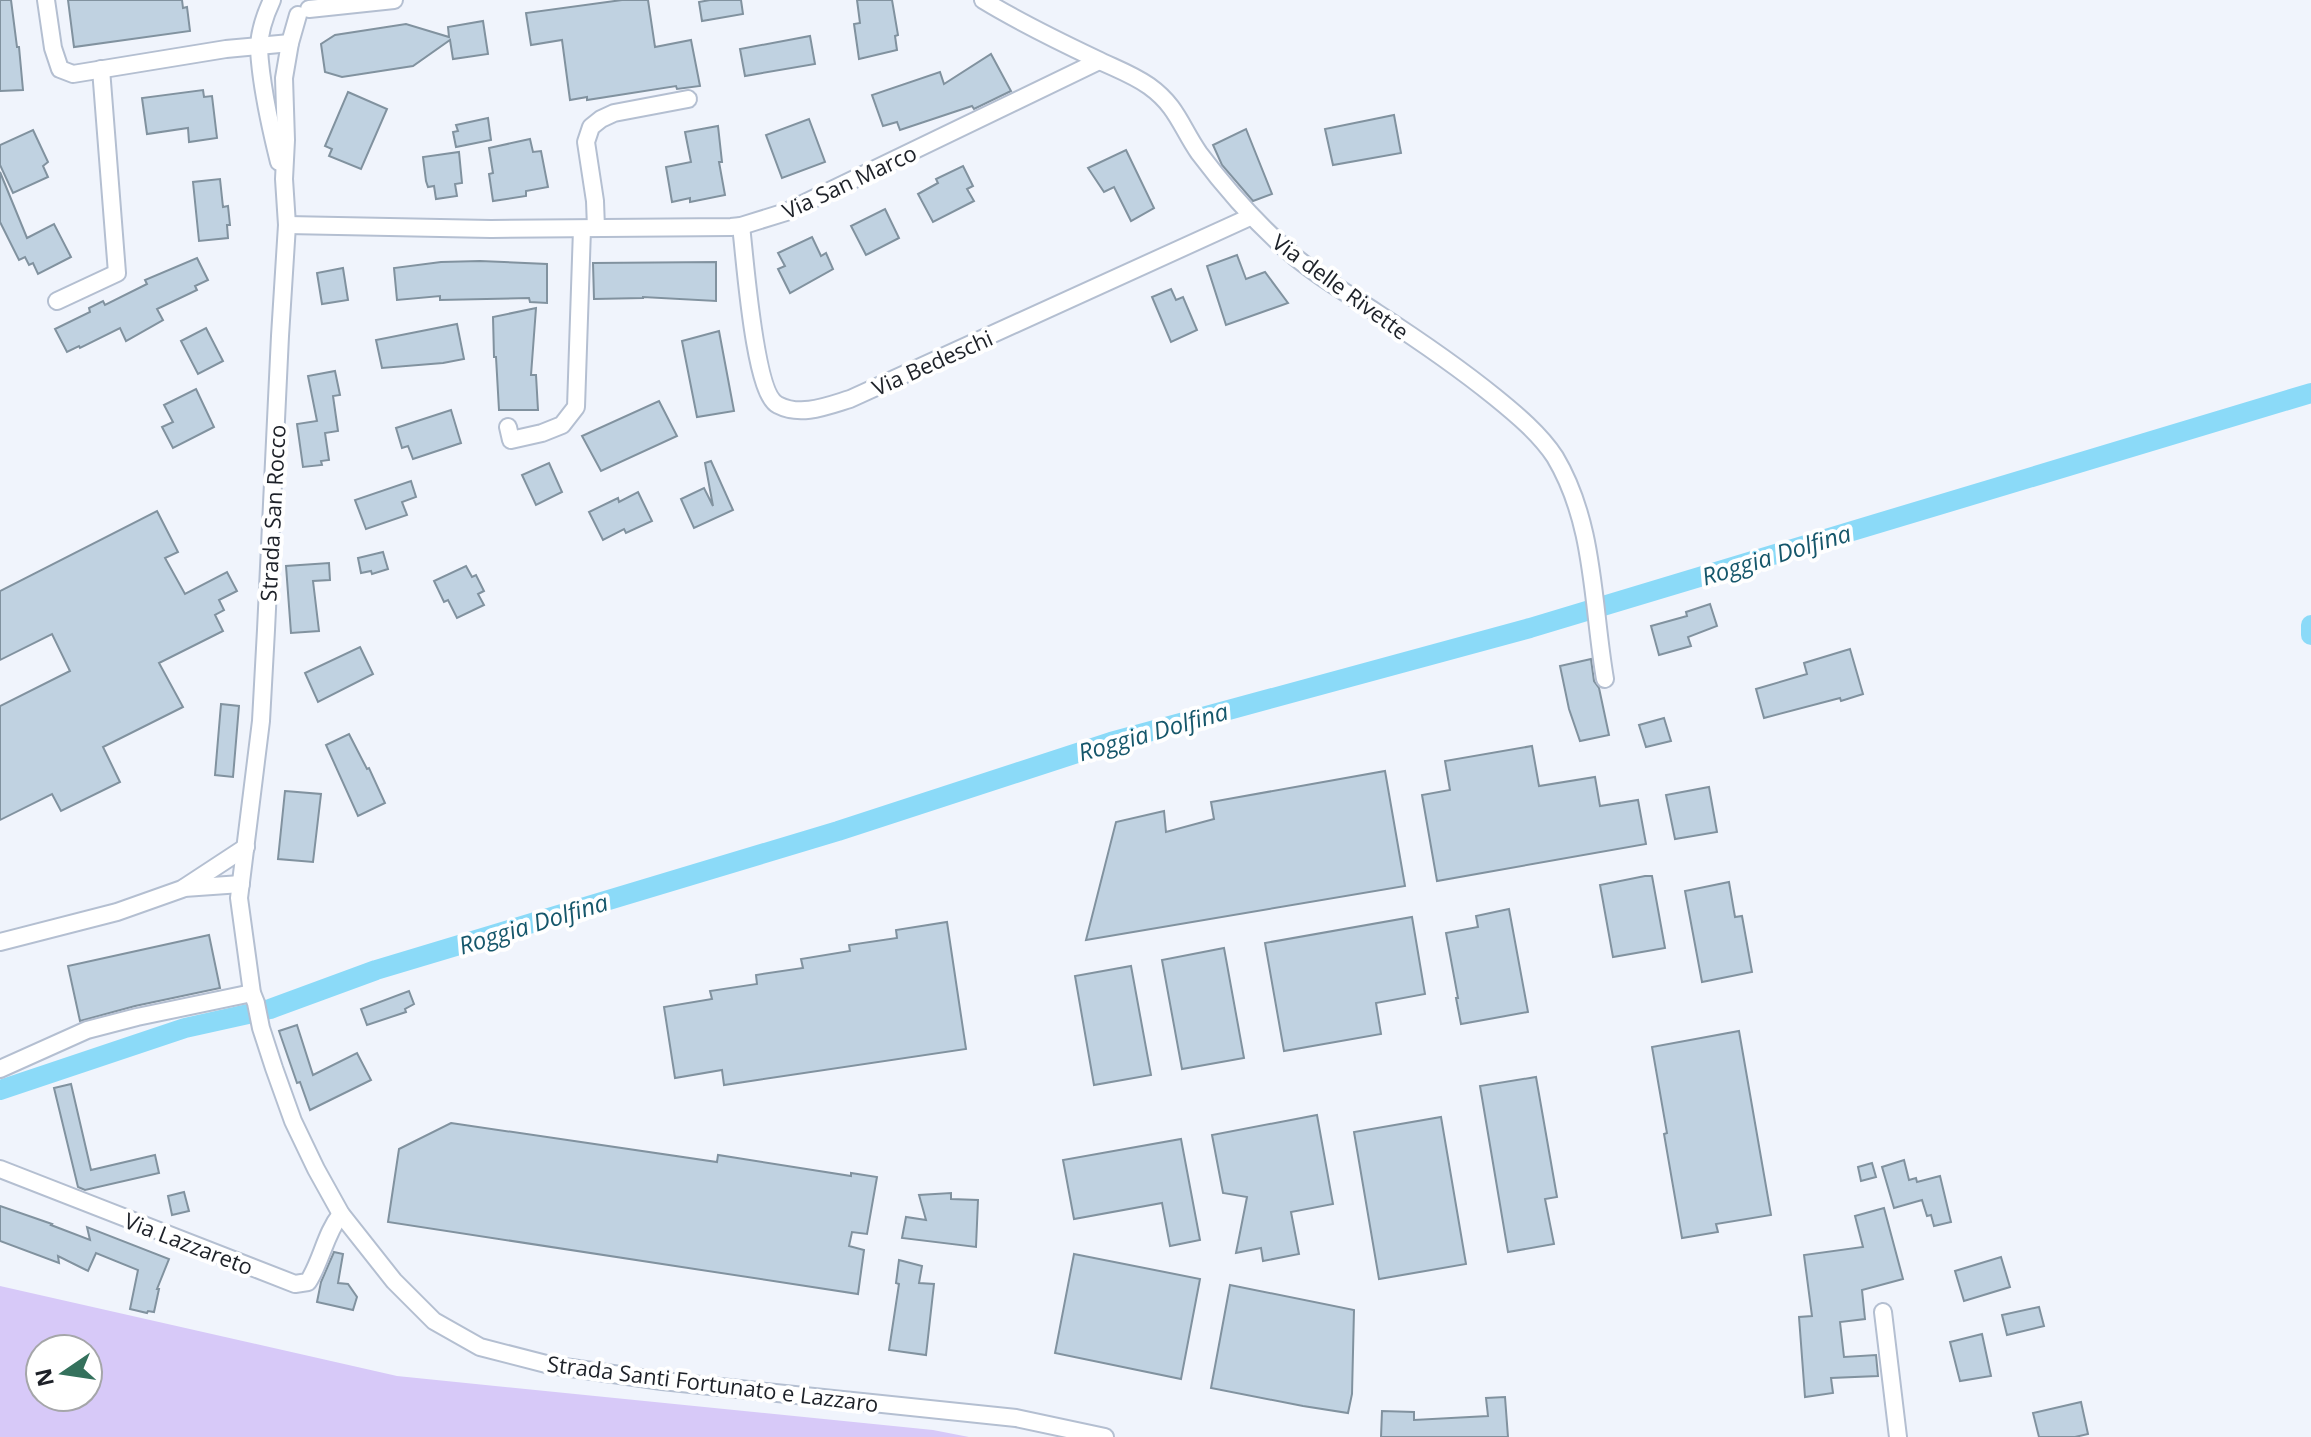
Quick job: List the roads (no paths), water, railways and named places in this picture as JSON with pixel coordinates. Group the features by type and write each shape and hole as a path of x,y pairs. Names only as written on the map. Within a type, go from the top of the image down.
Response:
{"street":[{"path":"46,0 53,48 60,69 73,74 226,49 290,43"},
{"path":"273,0 285,13 394,0"},
{"name":"Strada San Rocco","path":"273,0 265,14 259,46 272,132 284,179"},
{"path":"344,0 362,4"},
{"name":"Via delle Rivette","path":"983,0 1099,61 1134,75 1153,89 1174,108 1192,143 1250,217 1328,282 1467,374 1519,417 1552,452 1569,481 1581,515 1605,679"},
{"name":"Strada San Rocco","path":"246,847 261,721 287,225 284,78 290,43 307,8"},
{"name":"Via San Marco","path":"287,225 491,229 741,226 786,212 1099,61"},
{"path":"57,301 117,273 101,69"},
{"path":"508,427 511,440 542,433 562,425 576,407 589,228 595,201 586,142 591,127 614,113 688,99"},
{"name":"Via Bedeschi","path":"741,226 764,388 774,404 792,410 808,410 850,399 1250,217"},
{"path":"0,942 117,912 182,889 246,847"},
{"name":"Strada Santi Fortunato e Lazzaro","path":"246,847 239,898 254,998 293,1121 341,1214 394,1281 434,1321 480,1347 550,1365 662,1381 1016,1418 1105,1437"},
{"path":"182,889 241,884"},
{"path":"0,1069 87,1030 137,1017 254,998"},
{"name":"Via Lazzareto","path":"0,1169 295,1284 308,1282 313,1275 332,1225 341,1214"},
{"path":"1883,1312 1898,1437"}],"waterway":[{"name":"Roggia Dolfina","path":"0,1090 185,1028 270,1009 376,970 838,831 1111,742 1530,628 2311,393"},
{"path":"2311,625 2311,635"}]}
